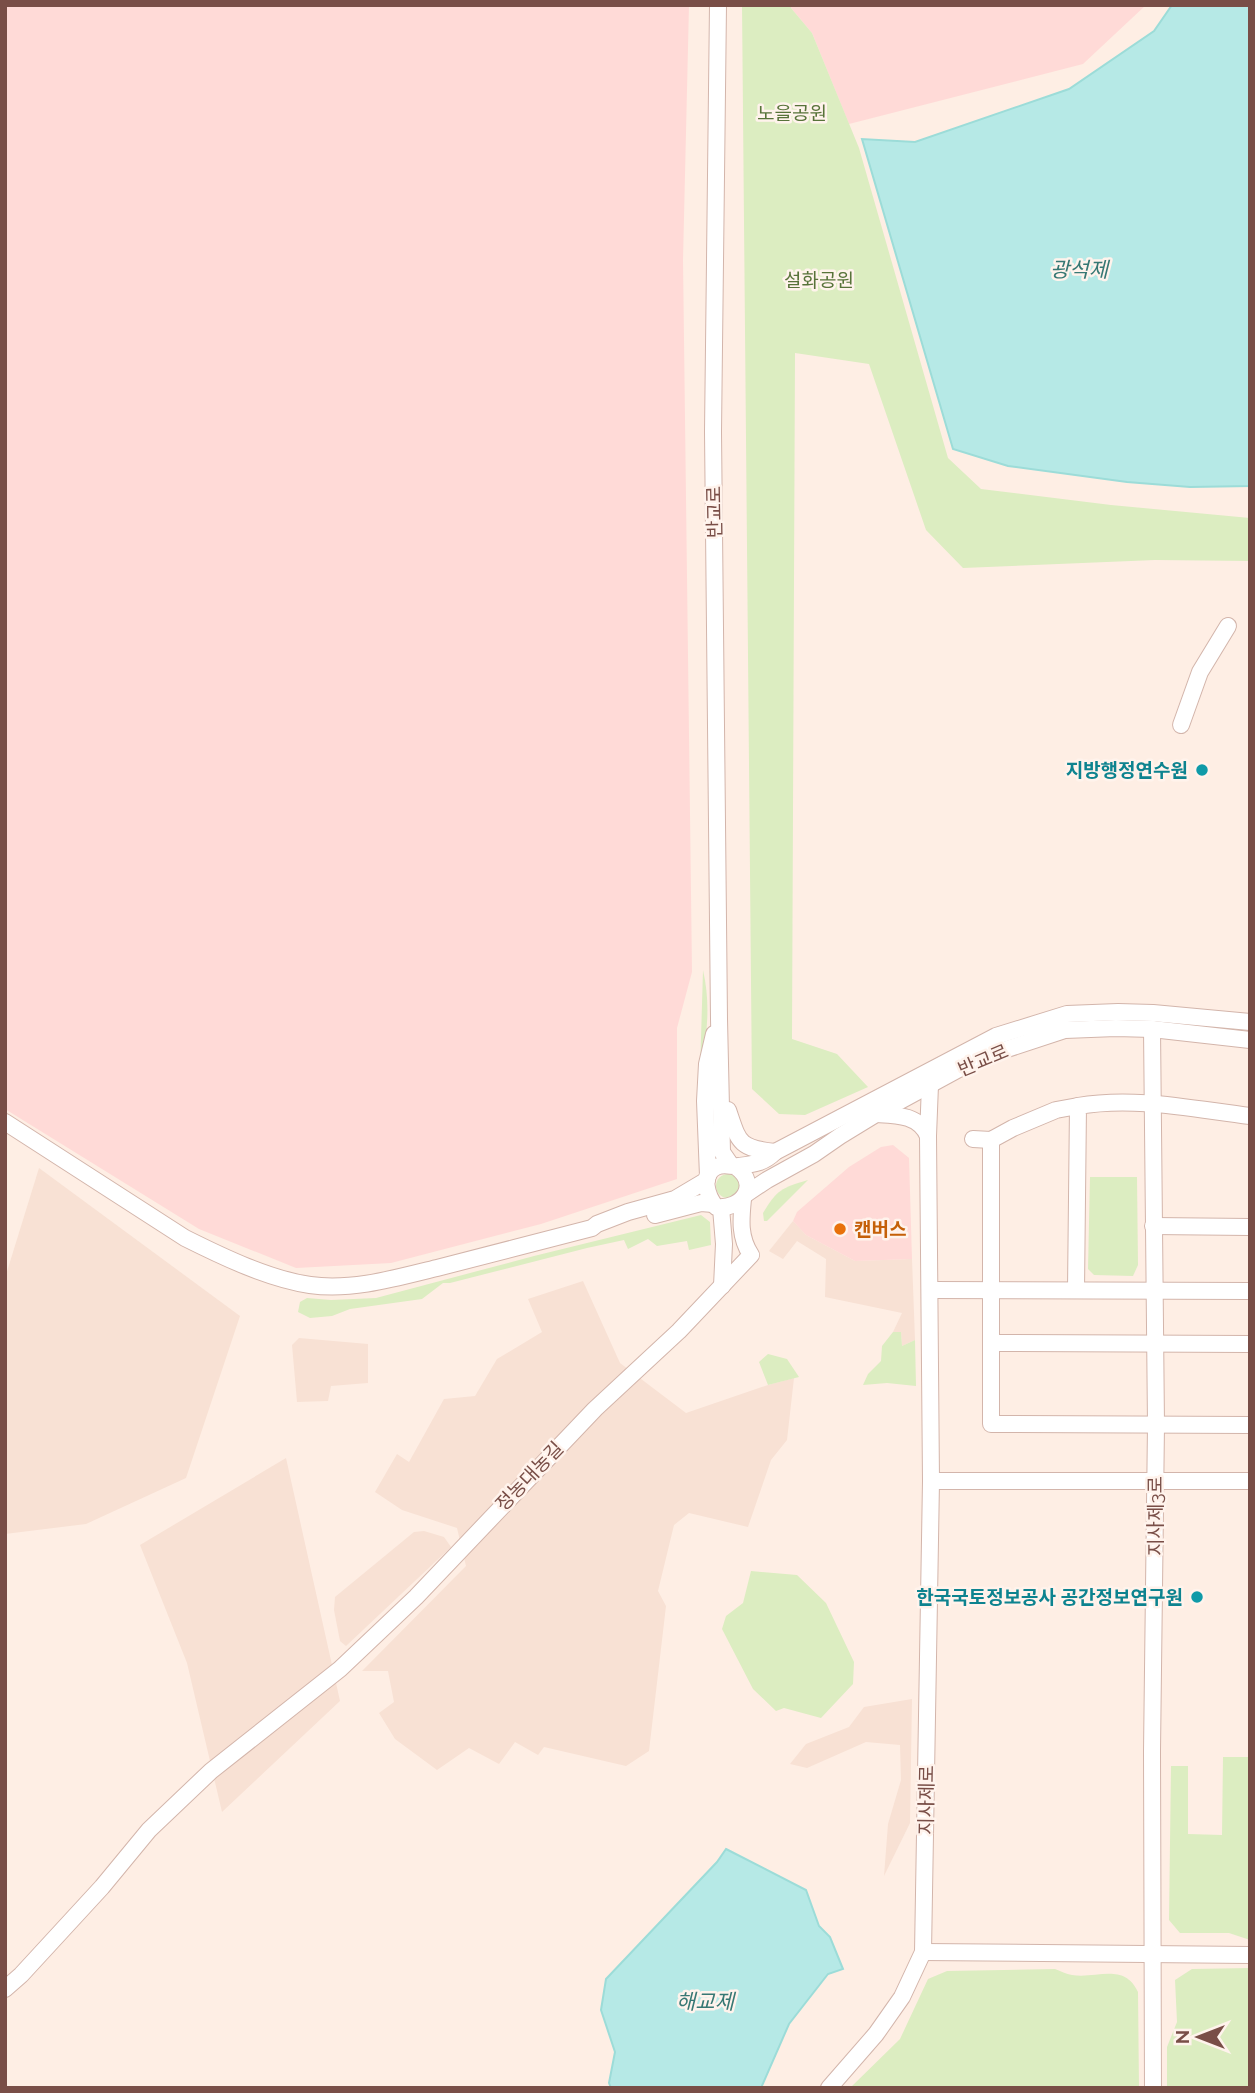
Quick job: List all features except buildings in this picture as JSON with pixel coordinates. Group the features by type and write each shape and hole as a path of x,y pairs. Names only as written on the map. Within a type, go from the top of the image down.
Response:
{"street":[{"name":"반교로","path":"718,5 713,432 722,1152 734,1166 766,1160 775,1152 996,1036 1067,1014 1142,1013 1250,1022"},
{"path":"1181,725 1200,672 1228,626"},
{"name":"반교로","path":"708,1178 705,1101 707,1064 719,1018"},
{"name":"반교로","path":"745,1196 876,1114 957,1070 995,1053 1065,1030 1152,1029 1250,1040"},
{"name":"지사제3로","path":"1152,1029 1156,1425 1152,1751 1153,2088"},
{"name":"지사제로","path":"829,2088 876,2034 902,1997 923,1952 930,1481 930,1085"},
{"path":"722,1099 736,1136 743,1144 762,1151 775,1152"},
{"path":"973,1139 991,1140 1056,1110 1115,1102 1250,1116"},
{"path":"1076,1290 1078,1106"},
{"path":"876,1114 901,1115 915,1120 925,1128 928,1136"},
{"path":"5,1122 186,1238 292,1282 314,1286 376,1283 592,1228 628,1212 675,1199 708,1178"},
{"path":"991,1140 991,1424 1250,1425"},
{"path":"722,1286 724,1244 717,1206 707,1193 708,1178 718,1166 734,1166 743,1172 746,1179 742,1234 746,1259"},
{"path":"592,1228 600,1230 701,1203 732,1207 745,1196"},
{"path":"1153,1226 1250,1227"},
{"path":"724,1244 746,1259"},
{"name":"정농대농길","path":"5,1989 102,1887 149,1830 211,1771 340,1669 416,1597 595,1409 679,1331 746,1259"},
{"path":"930,1290 1250,1291"},
{"path":"992,1343 1250,1344"},
{"path":"930,1481 1250,1481"},
{"path":"923,1952 1250,1955"}],"shaded area":[{"path":"5,5 689,5 683,260 692,972 677,1028 677,1179 541,1224 391,1263 296,1268 199,1229 5,1109"},
{"path":"791,5 1146,5 1083,64 849,124 812,33"},
{"path":"893,1145 909,1158 912,1259 855,1261 806,1235 793,1221 797,1212 849,1167 881,1147"},
{"path":"39,1168 240,1316 186,1478 86,1524 5,1534 5,1278"},
{"path":"793,1221 806,1235 855,1261 912,1259 915,1340 902,1346 901,1332 893,1332 902,1313 825,1297 826,1259 797,1241 783,1259 769,1251"},
{"path":"583,1281 620,1363 686,1413 794,1378 787,1440 771,1460 748,1527 689,1513 674,1525 658,1591 666,1606 649,1751 626,1766 544,1747 538,1755 515,1742 499,1764 469,1748 437,1770 395,1739 379,1713 394,1702 388,1671 362,1671 466,1566 457,1528 402,1510 375,1492 397,1454 409,1462 444,1399 475,1396 497,1359 542,1332 528,1299"},
{"path":"299,1338 368,1344 368,1383 331,1386 328,1401 297,1402 292,1345"},
{"path":"286,1458 340,1701 222,1812 187,1663 140,1545"},
{"path":"424,1531 444,1537 451,1547 346,1646 340,1641 334,1610 335,1597 414,1532"},
{"path":"912,1699 910,1823 884,1876 888,1824 901,1780 900,1745 866,1742 807,1768 790,1764 806,1744 849,1727 864,1707"}],"green space":[{"name":"설화공원","path":"742,5 791,5 812,33 859,148 948,458 981,489 1250,518 1250,561 1155,560 963,568 926,530 869,364 795,353 792,1039 837,1054 868,1087 805,1115 779,1114 752,1089"},
{"path":"703,970 707,1021 700,1073"},
{"path":"728,1174 736,1178 740,1186 736,1194 728,1198 720,1194 716,1186 720,1178"},
{"path":"1090,1177 1137,1177 1138,1265 1133,1276 1094,1275 1088,1269"},
{"path":"808,1180 764,1221 763,1213 776,1195"},
{"path":"701,1215 710,1222 711,1245 689,1250 687,1241 657,1246 648,1239 628,1249 624,1240 443,1283 422,1299 350,1309 332,1316 310,1318 298,1312 300,1302 307,1298 376,1298"},
{"path":"893,1332 901,1332 902,1346 915,1340 916,1386 887,1383 863,1385 868,1374 881,1361 882,1346"},
{"path":"768,1354 787,1359 799,1377 768,1385 759,1362"},
{"path":"751,1571 797,1575 826,1603 854,1662 853,1684 821,1718 784,1708 776,1711 753,1689 722,1629 726,1616 743,1603"},
{"path":"1223,1757 1250,1757 1250,1940 1229,1933 1180,1933 1169,1920 1171,1766 1188,1766 1188,1834 1222,1835"},
{"path":"1250,1968 1250,2088 1167,2088 1167,2047 1177,2022 1175,1980 1192,1969"},
{"path":"1055,1969 1081,1976 1118,1974 1132,1983 1138,1992 1139,2088 850,2088 900,2039 928,1979 947,1971"}],"water":[{"name":"광석제","path":"1172,5 1250,5 1250,486 1190,487 1127,482 1008,466 953,449 862,139 915,142 1069,89 1154,31"},
{"name":"해교제","path":"726,1849 806,1890 819,1926 830,1937 843,1969 828,1974 789,2024 761,2088 611,2088 609,2083 615,2052 601,2010 606,1979 717,1862"}],"place":[{"name":"지방행정연수원","path":"1202,770"},
{"name":"캔버스","path":"840,1229"},
{"name":"한국국토정보공사 공간정보연구원","path":"1197,1597"}],"park label":[{"name":"노을공원","path":"792,113"}]}
